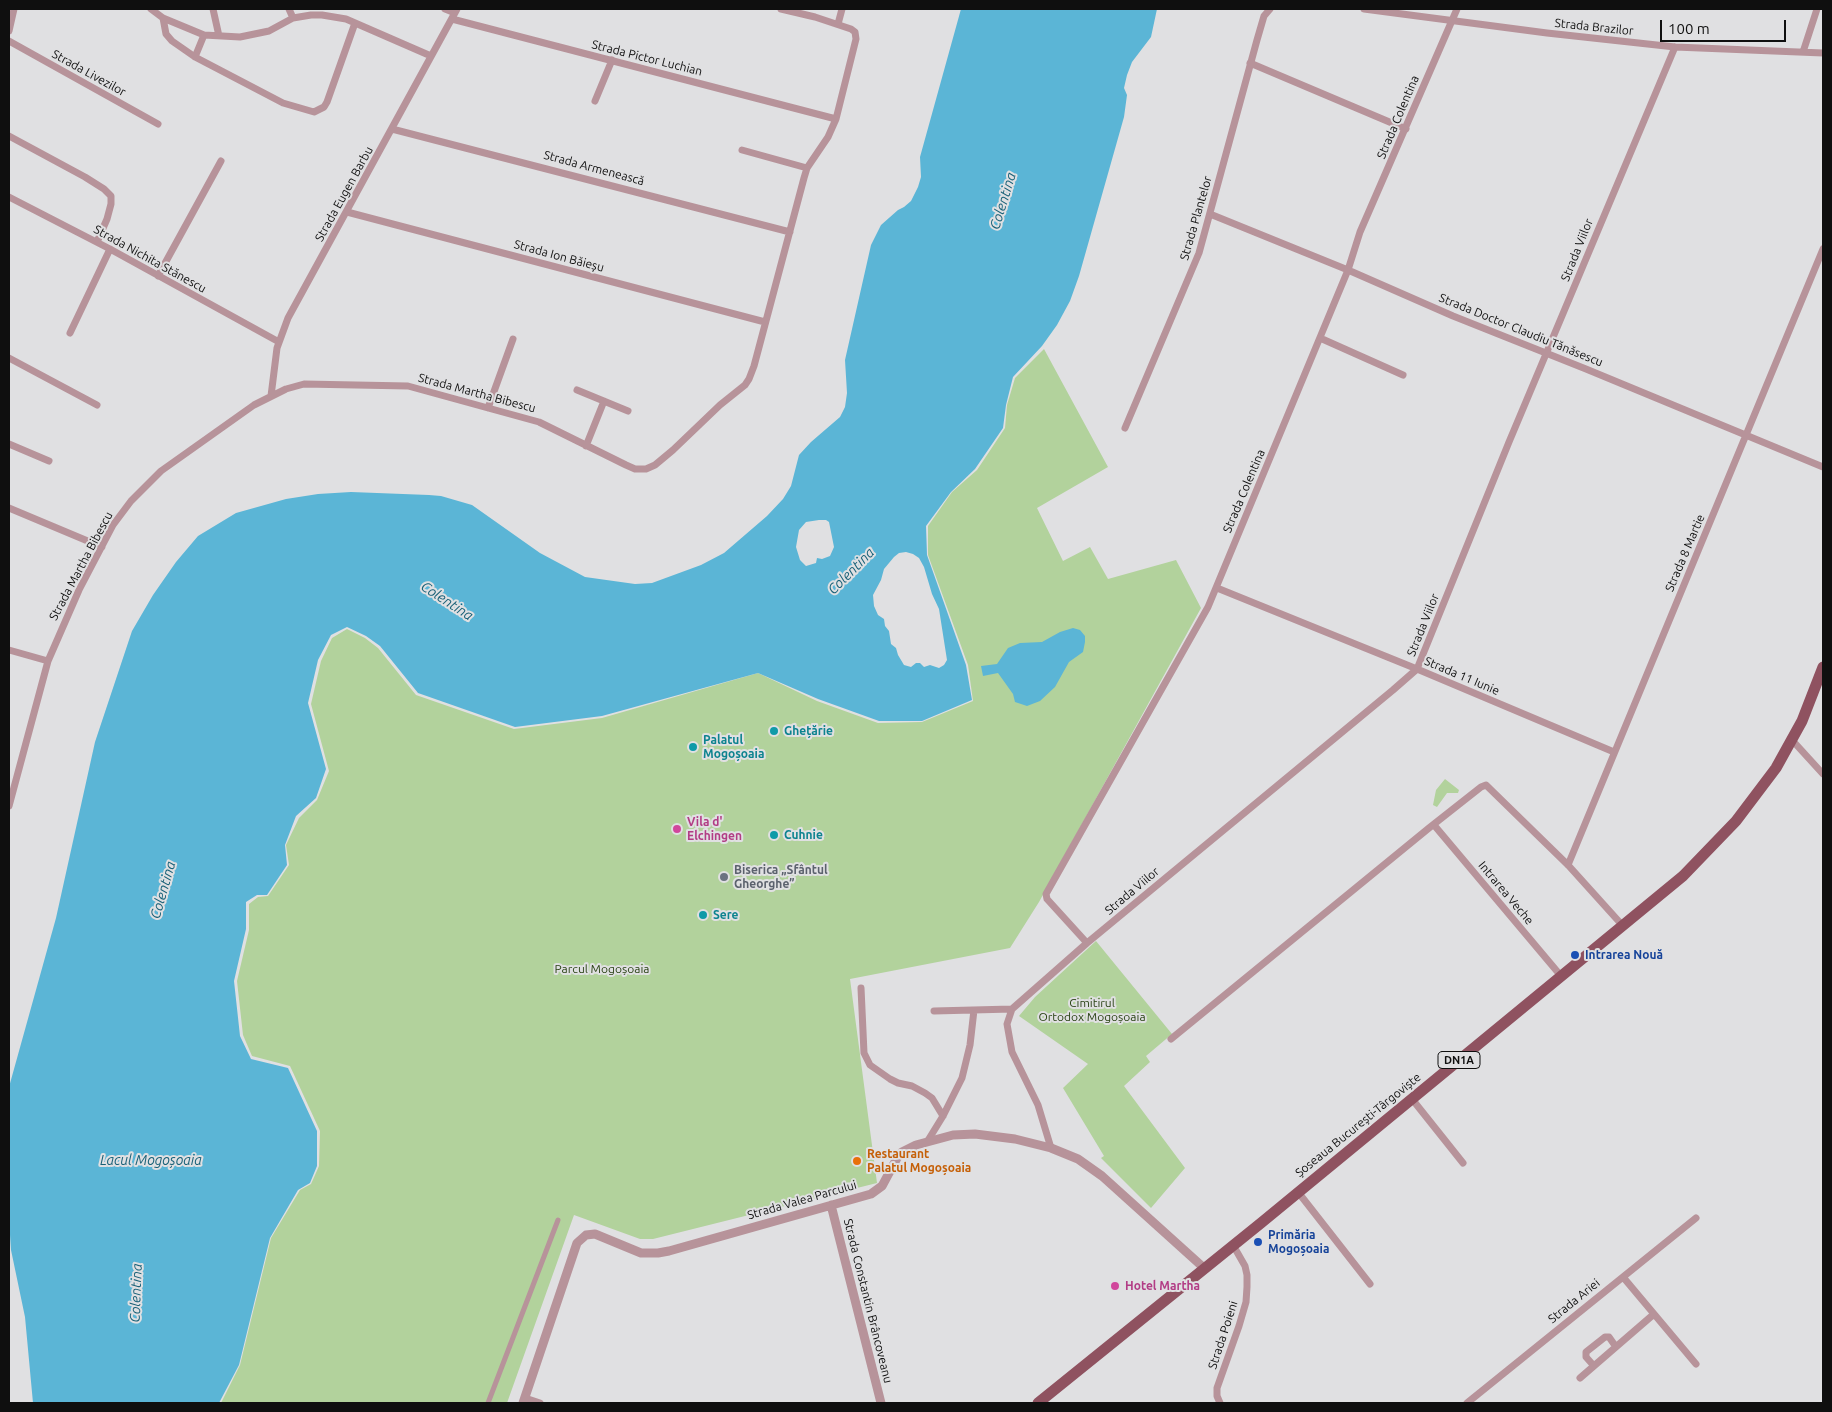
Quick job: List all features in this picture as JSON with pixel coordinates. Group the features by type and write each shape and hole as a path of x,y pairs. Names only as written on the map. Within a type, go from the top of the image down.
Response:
{"main road":[{"name":"Șoseaua București-Târgoviște","path":"1038,1403 1683,876 1730,829 1776,768 1813,696 1823,668"}],"street":[{"path":"152,9 163,18 204,35 219,36 240,37 269,31 293,18 311,15 346,19 431,56"},
{"path":"213,9 219,36"},
{"path":"289,9 293,18"},
{"name":"Strada Pictor Luchian","path":"445,9 454,14 612,60 836,119"},
{"path":"781,9 838,24 842,9"},
{"name":"Strada Plantelor","path":"1125,428 1199,253 1250,63 1264,16 1270,9"},
{"name":"Strada Brazilor","path":"1364,9 1675,47 1823,53"},
{"name":"Strada Colentina","path":"1087,943 1048,899 1046,894 1208,607 1348,270 1360,232 1457,9"},
{"path":"1803,52 1817,9"},
{"path":"9,31 12,13"},
{"name":"Strada Eugen Barbu","path":"271,396 279,342 288,318 454,14"},
{"path":"163,18 166,34 172,41 195,57 283,103 314,112 324,107 327,102 355,23"},
{"name":"Strada Martha Bibescu","path":"9,806 48,661 79,590 113,525 131,501 161,471 254,405 286,389 304,384 408,386 539,422 635,468 646,469 673,450 749,379 807,168 828,137 836,119 856,44 856,35 851,28 838,24"},
{"path":"195,57 204,35"},
{"name":"Strada Livezilor","path":"9,41 158,124"},
{"name":"Strada Viilor","path":"1012,1009 1087,943 1417,669 1546,354 1675,47"},
{"path":"595,101 612,60"},
{"path":"1250,63 1406,129"},
{"name":"Strada Armenească","path":"392,129 790,232"},
{"path":"9,136 85,177 104,189 111,196 107,219 97,242"},
{"path":"742,150 807,168"},
{"path":"158,276 221,161"},
{"name":"Strada Nichita Stănescu","path":"9,196 279,342"},
{"name":"Strada Ion Băieșu","path":"347,212 765,322"},
{"name":"Strada Doctor Claudiu Tănăsescu","path":"1210,214 1348,270 1453,316 1823,467"},
{"path":"70,333 110,249"},
{"name":"Strada 8 Martie","path":"1568,866 1823,249"},
{"path":"1320,338 1403,375"},
{"path":"488,408 513,339"},
{"path":"9,358 97,405"},
{"path":"577,390 628,411"},
{"path":"586,446 604,401"},
{"path":"9,444 49,461"},
{"path":"9,508 102,547"},
{"name":"Strada 11 Iunie","path":"1216,588 1417,669 1614,752"},
{"path":"9,650 48,661"},
{"path":"1792,740 1823,774"},
{"path":"1171,1039 1481,787 1486,785 1568,866 1623,926"},
{"name":"Intrarea Veche","path":"1434,825 1561,976"},
{"path":"861,988 864,1053 870,1065 890,1079 912,1086 925,1093 932,1098 943,1116"},
{"path":"934,1011 1012,1009 1007,1024 1012,1052 1038,1105 1051,1148"},
{"path":"927,1142 943,1116 958,1085 966,1062 974,1010"},
{"path":"1412,1099 1463,1163"},
{"name":"Strada Valea Parcului","path":"524,1400 577,1244 586,1235 594,1234 641,1253 658,1254 877,1190 882,1186 900,1154 911,1146 953,1135 975,1134 1015,1140 1051,1148 1078,1160 1096,1172 1204,1268"},
{"path":"1298,1192 1370,1284"},
{"name":"Strada Constantin Brâncoveanu","path":"831,1205 881,1403"},
{"name":"Strada Ariei","path":"1466,1403 1696,1218"},
{"path":"488,1403 558,1220"},
{"name":"Strada Poieni","path":"1220,1403 1217,1396 1217,1388 1246,1302 1245,1266 1233,1245"},
{"path":"1623,1277 1696,1364"},
{"path":"1580,1378 1654,1314"},
{"path":"1594,1366 1586,1357 1586,1352 1605,1337 1609,1338 1616,1347"},
{"path":"524,1400 540,1403"}],"green space":[{"name":"Parcul Mogoșoaia","path":"1044,349 1108,467 1037,508 1063,561 1090,547 1108,579 1176,560 1201,608 1039,902 1010,948 850,979 877,1183 653,1239 640,1239 574,1215 507,1403 221,1403 240,1365 271,1238 300,1190 311,1184 319,1166 320,1131 290,1066 252,1056 243,1035 237,981 249,930 249,904 258,897 268,896 289,865 286,845 299,818 317,800 329,771 311,704 321,661 332,638 347,629 365,638 378,648 416,695 514,729 602,718 758,673 817,701 878,723 922,722 973,701 968,665 928,555 928,526 952,492 977,470 1005,428 1007,405 1015,378"},
{"path":"1445,779 1459,790 1458,793 1447,793 1437,807 1433,805 1436,790"},
{"name":"Cimitirul Ortodox Mogoșoaia","path":"1096,941 1172,1034 1146,1056 1150,1062 1124,1086 1185,1168 1151,1208 1101,1158 1104,1156 1063,1088 1088,1064 1019,1016 1035,997"}],"water":[{"name":"Lacul Mogoșoaia","path":"961,9 1157,9 1151,37 1132,62 1127,75 1124,88 1127,95 1124,117 1079,276 1070,301 1057,325 1042,346 1013,377 1003,428 975,469 951,492 926,526 927,555 966,665 972,700 922,721 879,721 818,699 758,673 602,716 515,727 418,693 380,646 366,636 347,627 331,635 318,660 308,703 326,769 316,798 296,816 285,845 287,865 267,895 257,895 246,902 246,929 234,981 240,1036 251,1059 288,1068 317,1131 317,1166 310,1183 298,1190 270,1238 239,1365 219,1403 33,1403 25,1317 11,1250 9,1220 9,1087 56,918 95,742 132,631 153,595 176,562 198,536 236,513 286,499 318,494 351,492 441,496 472,505 540,553 585,577 635,584 652,583 701,565 724,553 767,516 783,499 791,486 799,455 840,417 845,407 847,393 845,360 871,245 881,225 911,201 921,177 920,157","holes":["819,520 829,522 834,547 830,556 822,559 817,558 816,563 806,566 800,560 796,547 799,530 806,522","906,552 919,558 939,609 947,660 939,668 930,665 924,667 920,663 916,663 911,667 904,665 896,648 891,644 889,631 885,626 884,619 878,615 874,606 873,595 881,580 884,569 899,553"]},
{"path":"1073,628 1080,630 1085,636 1083,652 1069,662 1055,687 1040,701 1027,706 1015,702 1013,694 998,673 983,676 981,666 997,664 1008,648 1020,643 1042,642 1060,632"}],"place":[{"name":"Ghețărie","path":"774,731"},
{"name":"Palatul Mogoșoaia","path":"693,747"},
{"name":"Vila d' Elchingen","path":"677,829"},
{"name":"Cuhnie","path":"774,835"},
{"name":"Biserica „Sfântul Gheorghe”","path":"724,877"},
{"name":"Sere","path":"703,915"},
{"name":"Intrarea Nouă","path":"1575,955"},
{"name":"Restaurant Palatul Mogoșoaia","path":"857,1161"},
{"name":"Primăria Mogoșoaia","path":"1258,1242"},
{"name":"Hotel Martha","path":"1115,1286"}],"water label":[{"name":"Colentina","path":"1003,201"},
{"name":"Colentina","path":"851,571"},
{"name":"Colentina","path":"447,601"},
{"name":"Colentina","path":"163,890"},
{"name":"Colentina","path":"136,1293"}]}
